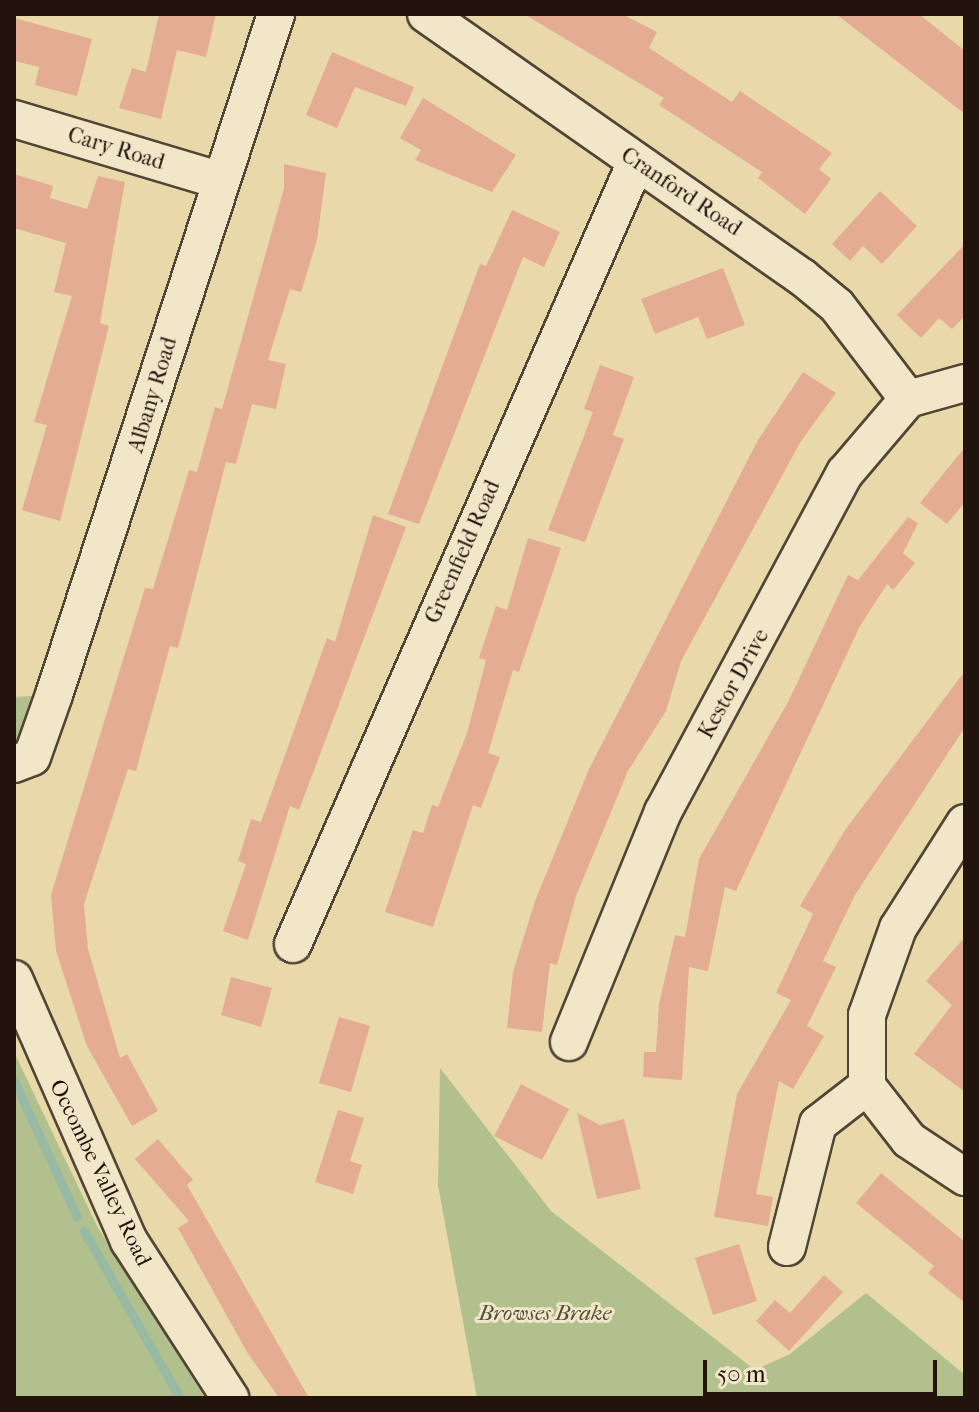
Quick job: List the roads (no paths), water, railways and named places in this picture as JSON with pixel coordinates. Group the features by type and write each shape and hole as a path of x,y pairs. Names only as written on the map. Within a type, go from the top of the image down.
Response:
{"street":[{"name":"Albany Road","path":"14,764 32,757 54,695 158,388 218,180 276,14"},
{"name":"Cranford Road","path":"426,14 837,306 908,399"},
{"name":"Cary Road","path":"14,119 218,180"},
{"name":"Greenfield Road","path":"293,944 636,162"},
{"path":"908,399 965,383"},
{"name":"Kestor Drive","path":"569,1042 663,812 845,473 908,399"},
{"path":"965,823 898,928 867,1015 867,1086 909,1140 965,1177"},
{"name":"Occombe Valley Road","path":"14,979 129,1241 230,1398"},
{"path":"787,1247 818,1124 867,1086"}],"waterway":[{"path":"14,1081 77,1217"},
{"path":"84,1231 180,1398"}],"park label":[{"name":"Browses Brake","path":"545,1314"}]}
